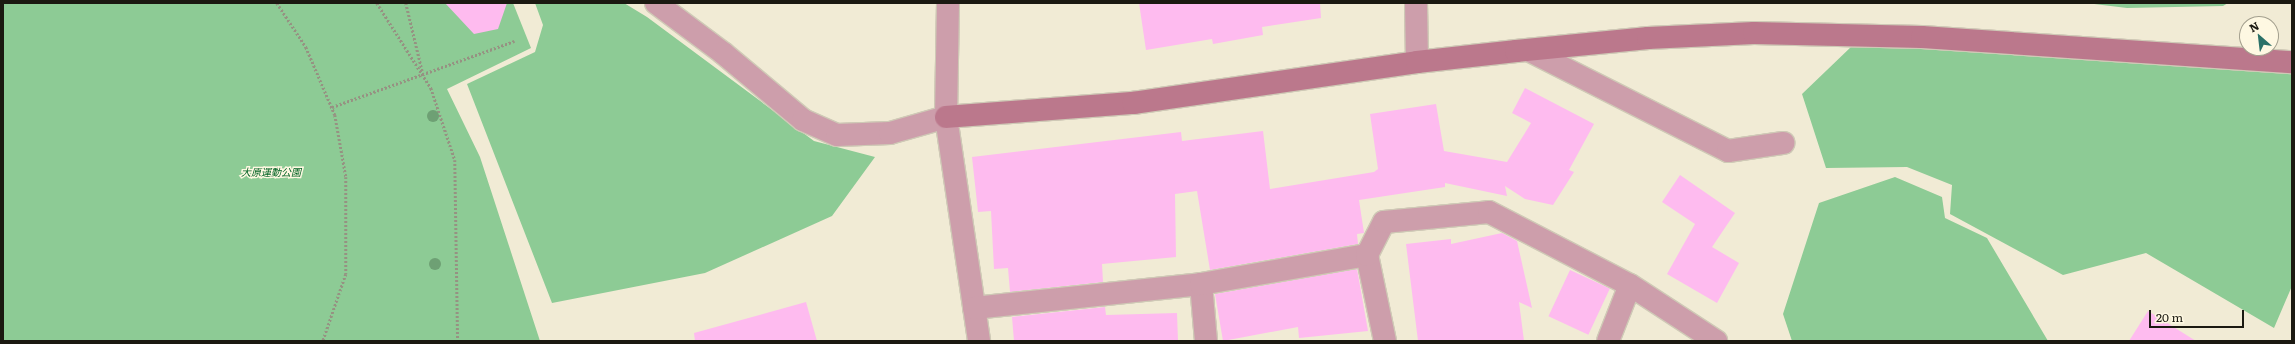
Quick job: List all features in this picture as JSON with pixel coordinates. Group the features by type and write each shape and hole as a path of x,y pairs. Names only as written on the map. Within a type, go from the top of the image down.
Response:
{"street":[{"path":"656,3 723,53 803,120 837,135 890,132 946,117 1133,103 1417,62 1648,38 1754,33 1930,37 2292,62"},
{"path":"948,3 946,117 979,341"},
{"path":"1416,3 1417,62"},
{"path":"1528,50 1728,151 1782,143"},
{"path":"1385,341 1367,256 1384,222 1489,212 1630,285 1716,341"},
{"path":"974,308 1201,284 1367,256"},
{"path":"1201,284 1206,341"},
{"path":"1608,341 1630,285"}],"path":[{"path":"277,3 306,48 332,107 346,177 346,274 323,341"},
{"path":"377,3 431,88 455,160 458,341"},
{"path":"406,3 423,76"},
{"path":"332,107 423,76 514,41"}],"green space":[{"name":"大原運動公園","path":"3,3 513,3 531,48 447,89 480,157 540,341 3,341"},
{"path":"535,3 624,3 647,17 814,141 875,157 832,216 705,273 552,303 467,84 535,52 543,25"},
{"path":"2086,3 2228,3 2223,6 2127,8"},
{"path":"1852,46 2043,53 2244,66 2292,73 2292,286 2274,328 2146,253 2063,275 1950,214 1952,185 1907,167 1826,168 1802,94"},
{"path":"1895,177 1942,197 1945,218 1987,238 2048,341 1792,341 1783,314 1819,203"}],"building":[{"path":"445,3 507,3 498,29 474,34"},
{"path":"1139,3 1320,3 1321,18 1262,27 1263,35 1213,44 1212,39 1146,50"},
{"path":"1525,88 1594,124 1569,170 1574,172 1553,205 1525,199 1505,186 1507,196 1445,183 1445,187 1359,200 1364,233 1357,234 1358,244 1210,270 1197,191 1175,194 1176,257 1102,264 1103,282 1010,292 1008,268 994,269 991,211 978,212 972,157 1181,132 1182,141 1263,131 1270,189 1374,172 1378,169 1370,114 1436,104 1444,151 1507,162 1531,123 1512,113"},
{"path":"1680,175 1735,213 1712,247 1739,263 1717,303 1667,274 1695,224 1662,202"},
{"path":"1502,233 1517,241 1532,308 1519,302 1524,341 1418,341 1406,244 1451,239 1451,244"},
{"path":"1357,269 1368,331 1299,338 1298,327 1223,341 1215,294"},
{"path":"1570,270 1610,289 1588,335 1548,316"},
{"path":"806,302 817,341 695,341 694,333"},
{"path":"1105,307 1106,315 1177,313 1178,341 1014,341 1012,317"},
{"path":"2148,311 2196,341 2129,341"}]}
